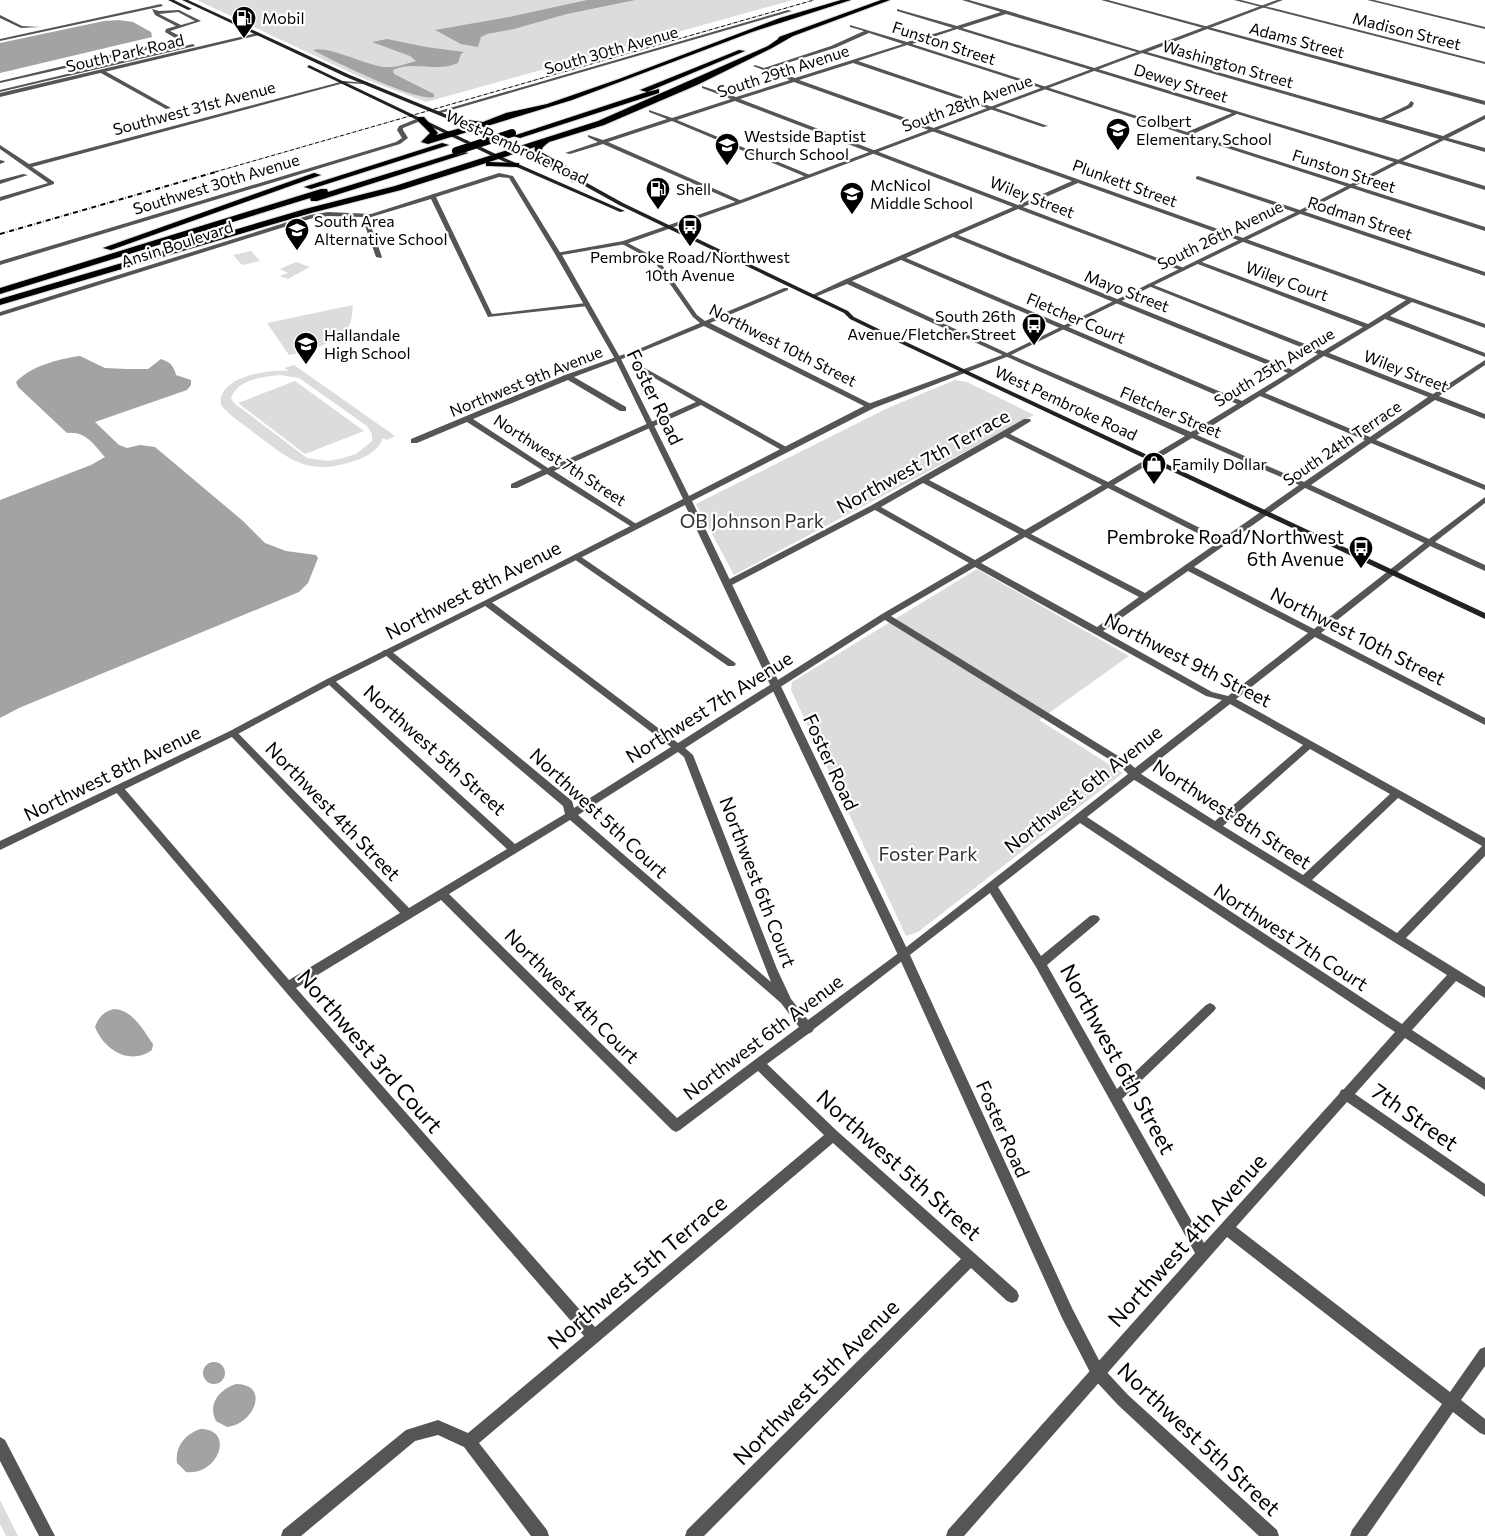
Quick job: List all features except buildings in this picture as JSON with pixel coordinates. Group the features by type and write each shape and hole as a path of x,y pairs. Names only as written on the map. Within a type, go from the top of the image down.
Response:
{"highway":[{"path":"108,248 260,194 607,86 782,20 848,0"},
{"path":"508,133 778,26 852,0"},
{"path":"771,33 863,0"},
{"path":"0,285 636,94 822,19 876,0"},
{"path":"0,280 508,133 620,104 790,35 887,0"},
{"path":"0,302 545,142 648,105 770,47 790,35"},
{"path":"508,133 596,103 744,44"},
{"path":"455,120 485,122 518,114"},
{"path":"421,119 434,133 425,142"},
{"path":"545,142 539,146 537,153 570,172 575,180"},
{"path":"0,291 454,149"},
{"path":"0,297 454,149"},
{"path":"468,166 492,163 516,165"}],"main road":[{"name":"West Pembroke Road","path":"184,0 366,84 439,112 473,128 669,227 846,312 852,318"},
{"path":"172,1 193,4"},
{"path":"172,1 294,58"},
{"name":"West Pembroke Road","path":"300,62 498,157 662,230 839,316 852,318 1485,616"},
{"path":"421,119 434,117 473,128"}],"street":[{"name":"Washington Street","path":"964,0 1485,150"},
{"name":"Adams Street","path":"1103,0 1485,103"},
{"name":"Madison Street","path":"1236,0 1485,63"},
{"name":"South 28th Avenue","path":"558,254 624,243 662,230 1281,0"},
{"path":"1369,0 1485,28"},
{"path":"0,40 149,8 172,1"},
{"path":"0,91 100,69 192,45 167,32 200,22 178,11 158,12 149,8"},
{"name":"Dewey Street","path":"900,10 1485,188"},
{"name":"South 30th Avenue","path":"439,112 790,11"},
{"path":"158,12 157,14 181,27"},
{"name":"South 29th Avenue","path":"568,153 1006,12"},
{"path":"1,18 21,27 57,28"},
{"name":"Funston Street","path":"852,26 1485,229"},
{"path":"764,69 833,47 869,31"},
{"name":"South Park Road","path":"0,95 100,69 257,34"},
{"path":"0,82 182,39"},
{"path":"854,61 1045,126"},
{"path":"88,62 168,108"},
{"name":"Plunkett Street","path":"755,66 1485,326"},
{"name":"Southwest 31st Avenue","path":"29,166 344,82 366,84"},
{"name":"Wiley Street","path":"704,87 1182,269"},
{"path":"1380,120 1410,106 1411,103"},
{"path":"651,111 808,176"},
{"path":"1187,134 1236,113"},
{"name":"South 26th Avenue","path":"964,371 1007,355 1244,240 1485,117"},
{"name":"Southwest 30th Avenue","path":"0,263 398,143 405,138 400,130 401,127 421,119"},
{"path":"590,136 740,202"},
{"path":"0,147 52,184 0,199"},
{"name":"Foster Road","path":"433,197 499,175 510,177 558,254 618,359 648,425 728,584 904,955 1067,1313 1098,1373"},
{"path":"1,182 25,176"},
{"name":"Rodman Street","path":"1198,178 1485,274"},
{"path":"813,296 1077,181"},
{"path":"1,182 14,190"},
{"path":"379,257 365,217 433,197 490,316 586,305"},
{"name":"Ansin Boulevard","path":"0,314 312,216 328,214 365,217"},
{"name":"Mayo Street","path":"953,235 1292,372"},
{"name":"Northwest 10th Street","path":"624,243 656,260 695,316 704,323 871,406"},
{"name":"Fletcher Court","path":"901,258 1241,403"},
{"name":"Wiley Court","path":"1197,262 1368,326"},
{"name":"Fletcher Street","path":"846,281 1007,355 1305,485 1485,568"},
{"name":"Wiley Street","path":"1149,285 1485,417"},
{"name":"Northwest 9th Avenue","path":"414,441 786,290"},
{"name":"South 25th Avenue","path":"1151,460 1411,300"},
{"path":"1384,316 1485,355"},
{"name":"South 24th Terrace","path":"1096,632 1265,512 1485,362"},
{"path":"634,364 786,449"},
{"name":"Northwest 8th Avenue","path":"0,846 119,790 233,733 330,681 487,603 871,406 964,371"},
{"path":"568,377 623,409"},
{"path":"1258,393 1485,488"},
{"path":"514,486 701,402"},
{"name":"Northwest 7th Street","path":"468,419 635,527"},
{"name":"Northwest 7th Terrace","path":"728,584 875,507 1027,421"},
{"path":"1005,434 1222,542"},
{"name":"Northwest 7th Avenue","path":"288,987 571,815 885,616 1107,484 1151,460"},
{"path":"923,480 1145,597"},
{"name":"Northwest 6th Avenue","path":"676,1126 808,1029 992,887 1313,633 1485,500"},
{"name":"Northwest 9th Street","path":"875,507 1096,632 1209,694 1229,699 1485,843"},
{"path":"577,557 731,664"},
{"name":"Northwest 10th Street","path":"1188,567 1485,722"},
{"path":"487,603 678,747"},
{"name":"Northwest 8th Street","path":"885,616 1136,773 1140,779 1485,993"},
{"name":"Northwest 5th Court","path":"387,652 568,804 571,815 786,1002"},
{"name":"Northwest 5th Street","path":"330,681 514,848"},
{"name":"Northwest 4th Street","path":"233,733 408,914"},
{"path":"1216,826 1310,744"},
{"name":"Northwest 6th Court","path":"678,747 688,756 786,1002 808,1029"},
{"name":"Northwest 3rd Court","path":"119,790 288,987 594,1336"},
{"path":"1304,881 1397,793"},
{"name":"Northwest 7th Court","path":"1079,817 1485,1085"},
{"path":"1399,938 1485,849"},
{"name":"Northwest 6th Street","path":"992,887 1040,964 1203,1254"},
{"name":"Northwest 4th Court","path":"442,894 676,1126"},
{"path":"1040,964 1094,919"},
{"name":"Northwest 4th Avenue","path":"954,1536 1345,1094 1455,974"},
{"path":"1116,1097 1210,1008"},
{"name":"Northwest 5th Street","path":"759,1064 834,1135 1012,1296"},
{"name":"7th Street","path":"1345,1094 1485,1191"},
{"name":"Northwest 5th Terrace","path":"469,1442 834,1135"},
{"path":"1227,1228 1485,1428"},
{"name":"Northwest 5th Avenue","path":"693,1536 970,1259"},
{"path":"1358,1536 1485,1354"},
{"name":"Northwest 5th Street","path":"1098,1373 1123,1400 1271,1536"},
{"path":"289,1536 411,1436 438,1427 469,1442 541,1536"},
{"path":"0,1445 47,1536"}],"green space":[{"path":"197,0 793,0 426,102 362,78"},
{"path":"251,251 260,261 242,265 233,255"},
{"path":"296,262 310,267 288,279 280,276 288,273 280,269"},
{"path":"353,305 351,318 346,330 333,340 304,352 289,355 267,323"},
{"path":"294,365 395,436 387,440 383,438 378,447 367,455 338,465 311,466 299,463 288,457 237,420 221,405 222,395 235,381 257,373 288,371 285,368","holes":["280,375 299,378 367,426 372,434 372,441 356,454 343,458 328,461 307,458 234,403 231,398 239,387 251,380"]},
{"name":"OB Johnson Park","path":"955,380 967,382 1034,415 734,575 696,504 890,407"},
{"path":"295,381 364,431 305,454 238,403"},
{"name":"Foster Park","path":"977,569 1129,656 1039,720 1123,773 918,932 906,936 791,690 792,682"},
{"path":"0,1500 18,1536 6,1536 0,1524"}],"shaded area":[{"path":"587,0 635,0 567,14 514,29 487,34 481,37 478,47 461,44 435,30 509,17"},
{"path":"119,20 133,22 151,32 152,37 0,73 0,43 104,21"},
{"path":"387,39 464,52 461,54 458,63 450,66 409,66 393,70 394,74 434,94 434,97 424,97 393,87 355,71 313,50 328,50 385,67 416,61 410,56 372,42"},
{"path":"80,356 105,368 126,369 148,369 161,359 171,365 176,375 191,380 191,385 187,390 95,422 119,445 127,448 140,445 155,447 243,521 265,543 286,551 316,555 318,558 308,583 299,592 19,708 0,718 0,500 91,465 105,457 89,439 79,434 67,433 18,387 16,382 22,376 45,364"},
{"path":"114,1009 127,1013 137,1022 153,1044 152,1050 144,1055 127,1056 111,1049 105,1043 95,1027 102,1015"},
{"path":"214,1362 222,1365 225,1373 222,1381 214,1384 206,1381 203,1373 206,1365"},
{"path":"236,1384 247,1386 253,1390 255,1404 245,1419 227,1427 216,1421 213,1409 214,1403 220,1393"},
{"path":"200,1429 211,1431 218,1436 220,1444 218,1452 214,1460 207,1467 197,1471 186,1472 177,1463 179,1447 185,1438"}],"railway":[{"path":"215,172 814,0"},
{"path":"0,234 219,171"}],"place":[{"name":"Mobil","path":"244,39"},
{"name":"Colbert Elementary School","path":"1118,151"},
{"name":"Westside Baptist Church School","path":"727,166"},
{"name":"Shell","path":"658,210"},
{"name":"McNicol Middle School","path":"852,215"},
{"name":"Pembroke Road/Northwest 10th Avenue","path":"690,247"},
{"name":"South Area Alternative School","path":"297,251"},
{"name":"South 26th Avenue/Fletcher Street","path":"1034,346"},
{"name":"Hallandale High School","path":"306,365"},
{"name":"Family Dollar","path":"1154,485"},
{"name":"Pembroke Road/Northwest 6th Avenue","path":"1361,569"}]}
